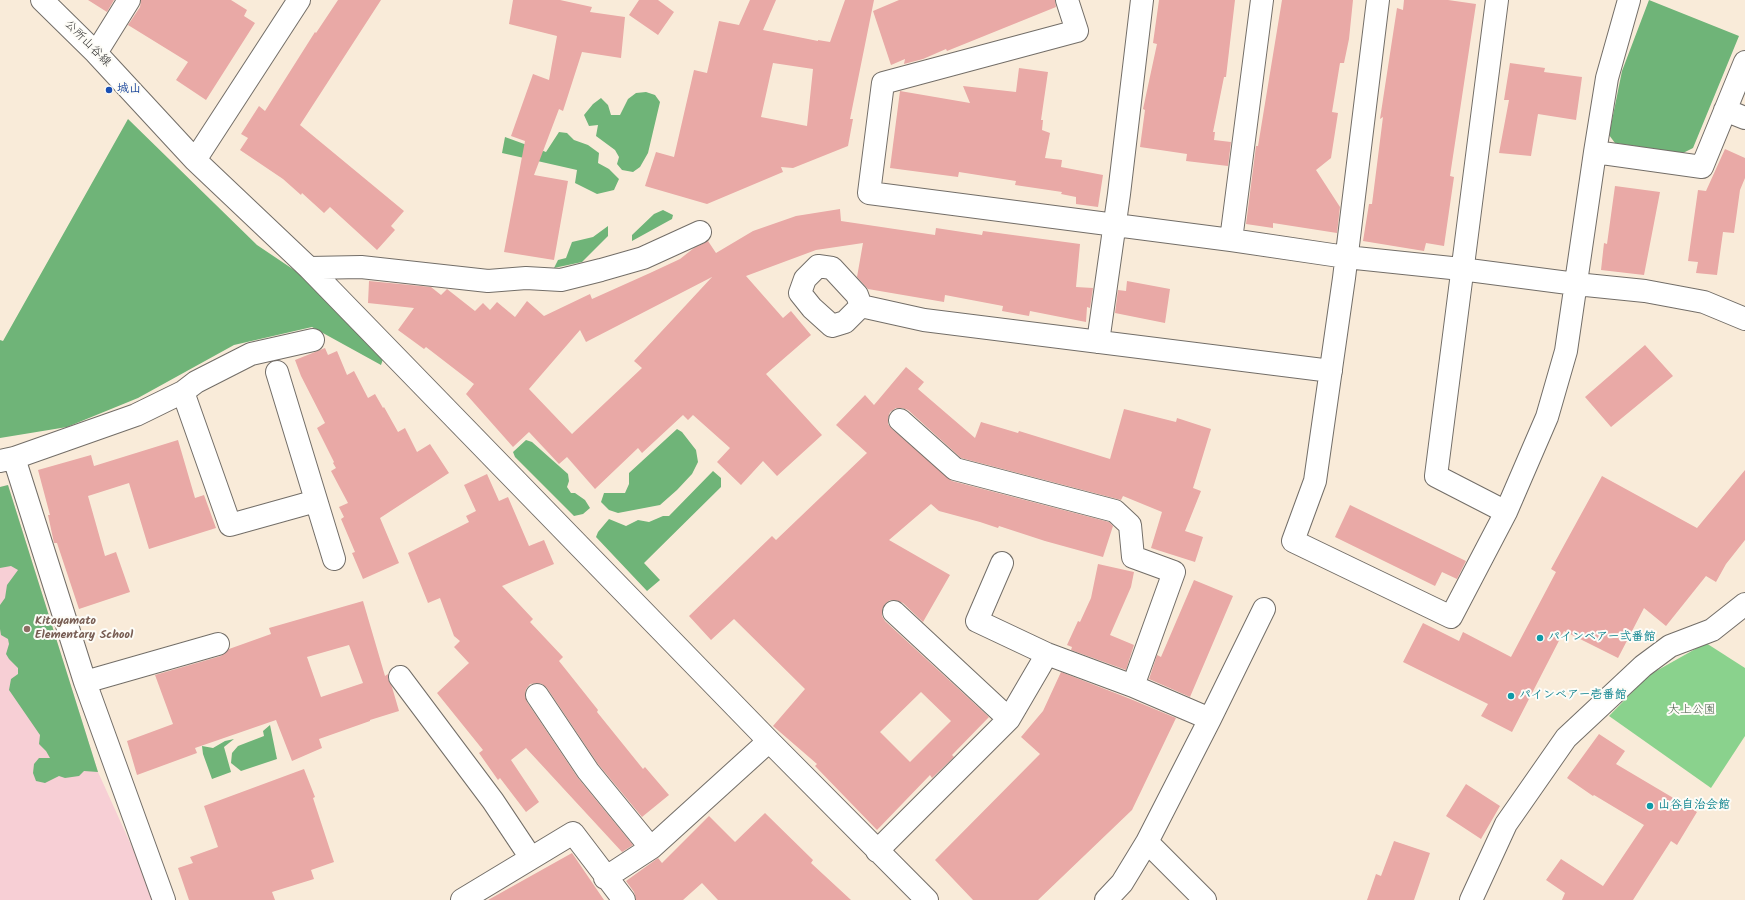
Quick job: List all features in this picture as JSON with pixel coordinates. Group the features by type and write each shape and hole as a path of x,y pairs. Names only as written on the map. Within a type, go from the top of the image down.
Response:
{"street":[{"name":"公所山谷線","path":"41,0 96,53 195,160 309,268 768,742 926,900"},
{"path":"96,53 129,0"},
{"path":"195,160 299,0"},
{"path":"1067,0 1077,31 883,82 869,193 1115,224 1346,257 1645,291 1704,302 1745,319"},
{"path":"1098,342 1115,224 1142,0"},
{"path":"1231,240 1262,0"},
{"path":"1378,0 1346,257 1315,481 1293,541 1451,617 1506,512 1547,417 1566,351 1595,152 1608,78 1629,0"},
{"path":"1497,0 1436,476 1506,512"},
{"path":"1595,152 1702,167 1745,62"},
{"path":"1725,110 1745,118"},
{"path":"309,268 361,267 488,281 526,278 561,280 643,258 700,232"},
{"path":"861,306 924,320 1331,371"},
{"path":"164,900 85,682 7,459 136,415 183,392 196,382 251,354 314,340"},
{"path":"277,372 334,559"},
{"path":"183,392 230,525 316,501"},
{"path":"900,420 955,469 1115,511 1130,525 1133,557 1174,572 1133,686"},
{"path":"1002,563 977,621 1047,654 1133,686 1210,719"},
{"path":"1471,900 1506,824 1566,738 1643,666 1670,646 1712,630 1745,604"},
{"path":"1106,900 1122,883 1147,842 1264,609"},
{"path":"894,612 1009,719"},
{"path":"85,682 218,644"},
{"path":"877,851 1009,719 1047,654"},
{"path":"400,677 493,801 531,858"},
{"path":"537,695 588,772 651,848"},
{"path":"605,878 651,848 768,742"},
{"path":"462,900 573,833 605,878 624,900"},
{"path":"1147,842 1205,900"}],"shaded area":[{"name":"Kitayamato Elementary School","path":"8,485 98,772 156,900 0,900 0,487"}],"green space":[{"path":"1649,0 1739,36 1693,148 1683,153 1615,143 1609,135 1622,71"},
{"path":"646,92 655,95 660,102 648,153 640,167 633,172 622,170 617,164 619,157 615,150 596,136 598,125 589,126 584,115 593,104 601,98 608,105 611,115 620,115 628,99 636,93"},
{"path":"128,119 257,245 309,280 385,353 381,365 312,327 234,345 138,398 67,427 0,438 0,340 3,341"},
{"path":"559,132 567,133 574,140 588,145 599,153 598,163 609,169 619,179 614,190 597,194 575,183 577,170 502,153 505,137 546,152"},
{"path":"663,210 673,215 672,219 632,241 632,235 654,214"},
{"path":"608,226 608,236 582,262 554,268 558,260 566,258 572,242 593,237"},
{"path":"677,429 682,432 696,450 698,462 692,474 660,505 618,513 609,510 601,502 604,493 625,493 629,484 629,473"},
{"path":"526,440 532,442 568,474 569,481 567,487 571,493 575,493 585,500 590,508 583,514 574,516 515,457 513,452"},
{"path":"713,471 721,478 721,487 644,563 660,580 647,591 596,537 598,532 609,519 626,526 638,520 649,522 663,516 669,516"},
{"path":"8,485 98,772 84,771 79,776 65,778 59,776 45,783 36,781 33,773 34,764 39,758 50,758 39,744 40,735 9,690 11,679 18,674 18,668 6,654 9,644 8,639 1,635 0,629 0,605 5,598 7,585 18,570 11,566 0,568 0,487"},
{"name":"大上公園","path":"1706,643 1745,668 1745,736 1711,788 1609,716 1649,675"},
{"path":"270,725 277,759 241,771 231,763 232,753 238,746 264,736 263,731"},
{"path":"234,739 224,747 231,772 212,779 203,754 202,746 213,748 225,741"}],"building":[{"path":"88,0 114,0 107,12"},
{"path":"141,0 231,0 247,10 244,16 255,23 206,100 176,80 188,62 128,25 140,7"},
{"path":"338,0 381,0 300,125 404,211 391,226 395,230 377,250 330,207 324,213 302,193 301,195 283,179 240,150 248,138 241,134 259,106 265,111 315,32 316,33"},
{"path":"513,0 560,0 592,7 590,12 625,17 621,58 582,52 563,111 559,109 534,175 568,181 554,260 504,252 525,141 511,136 533,74 549,80 557,36 509,24"},
{"path":"639,0 658,0 674,12 658,35 629,15"},
{"path":"750,0 776,0 763,30 830,42 845,0 874,0 850,119 853,119 848,146 793,168 781,167 783,172 707,204 645,186 656,152 674,157 694,70 707,73 719,21 739,25","holes":["773,63 813,69 807,126 761,117"]},
{"path":"899,0 1055,0 1056,7 947,51 946,49 923,59 904,64 905,59 891,65 873,11"},
{"path":"1159,0 1235,0 1226,77 1224,77 1213,132 1215,132 1214,140 1231,142 1228,166 1186,161 1187,154 1140,147 1145,110 1143,109 1157,44 1153,43"},
{"path":"1282,0 1353,0 1349,39 1344,63 1340,63 1332,112 1338,113 1331,158 1316,170 1340,207 1337,233 1273,223 1273,228 1246,224 1256,146 1258,146"},
{"path":"1404,0 1448,0 1476,4 1450,176 1454,177 1444,246 1426,243 1424,251 1363,241 1369,204 1372,204 1383,117 1380,119 1397,8 1403,10"},
{"path":"1510,63 1545,68 1544,72 1582,77 1576,120 1538,114 1531,156 1499,153 1509,100 1504,100"},
{"path":"1019,68 1048,72 1041,120 1043,120 1042,130 1050,133 1045,158 1062,160 1061,167 1103,175 1098,207 1076,204 1076,197 1061,194 1062,192 1015,185 1016,181 959,172 958,177 890,168 900,91 970,103 963,86 1016,92"},
{"path":"1725,149 1745,158 1745,178 1740,190 1734,233 1723,232 1717,275 1696,273 1698,262 1688,261 1698,190 1706,191"},
{"path":"1615,186 1660,192 1644,275 1601,270 1604,243 1607,244"},
{"path":"840,209 841,221 935,235 936,228 982,235 983,231 1080,244 1076,287 1093,288 1090,308 1087,307 1086,322 1030,311 1029,316 1002,311 1003,306 945,295 944,302 868,289 857,277 863,243 816,250 746,276 783,318 791,311 811,335 766,374 822,435 777,476 763,461 741,485 717,462 730,448 693,415 688,420 683,415 642,453 638,448 595,489 567,457 559,464 529,432 513,447 466,394 474,384 426,347 424,349 398,330 414,308 368,303 369,281 431,287 441,295 447,289 475,311 483,303 490,310 497,302 515,317 527,301 544,316 590,294 592,299 650,273 680,259 694,248 708,241 716,253 753,231 796,216","holes":["712,277 634,361 642,368 572,434 529,389 580,330 586,342"]},
{"path":"1127,281 1170,289 1165,323 1115,313 1118,290 1126,291"},
{"path":"1645,345 1673,376 1611,427 1585,397"},
{"path":"325,348 328,355 337,351 347,375 354,371 368,398 375,394 398,432 405,428 417,452 430,444 449,473 380,518 399,563 363,579 352,553 355,552 341,519 344,517 339,507 348,503 331,471 336,468 317,428 325,423 301,376 295,360"},
{"path":"906,367 924,382 918,389 975,438 981,422 1018,433 1019,431 1110,459 1124,409 1176,422 1177,418 1211,429 1193,488 1201,491 1185,531 1203,537 1195,562 1151,548 1162,512 1123,496 1121,500 961,458 908,410 896,408 890,412 888,424 892,429 952,481 1109,522 1113,526 1103,557 1045,541 999,526 998,528 939,511 931,504 889,540 950,575 923,622 903,603 896,600 890,600 885,604 882,610 882,616 885,621 989,717 952,755 954,757 932,778 930,775 877,830 815,766 817,764 773,726 805,689 734,619 711,640 689,616 772,536 776,540 867,453 836,425 865,395 874,405","holes":["921,692 951,721 910,762 880,732"]},
{"path":"178,440 195,498 204,495 216,528 149,549 129,483 88,496 105,556 116,552 130,592 79,609 57,543 54,543 48,515 50,515 38,470 91,455 94,466"},
{"path":"1745,470 1745,540 1726,564 1716,582 1706,576 1666,626 1644,608 1618,658 1564,631 1512,732 1481,716 1488,704 1403,662 1423,623 1459,641 1463,632 1511,657 1556,572 1551,569 1602,476 1697,528"},
{"path":"487,474 499,501 508,497 529,546 544,540 554,564 502,586 533,619 530,622 563,657 559,661 598,710 597,712 643,769 645,767 669,795 642,817 598,764 547,688 542,684 530,684 526,689 525,695 527,702 578,778 633,845 622,852 526,748 511,760 539,802 526,812 500,778 498,780 479,753 483,750 437,693 469,663 454,647 460,641 454,636 440,598 428,603 408,553 469,522 466,516 476,511 464,485"},
{"path":"1350,505 1466,561 1457,579 1442,572 1435,586 1335,537"},
{"path":"1098,564 1134,572 1131,587 1110,635 1134,645 1126,670 1071,650 1072,647 1067,645 1091,598"},
{"path":"1194,580 1233,596 1190,697 1149,679 1157,655 1161,657"},
{"path":"363,601 385,676 388,674 388,679 399,711 319,739 322,748 292,761 276,720 195,748 197,753 137,775 127,741 173,724 155,675 221,656 229,649 271,634 269,628","holes":["349,645 363,683 321,697 307,657"]},
{"path":"1061,672 1176,718 1132,810 1038,900 973,900 935,860 1040,754 1021,737 1043,711"},
{"path":"1599,734 1625,751 1616,764 1697,812 1677,845 1671,841 1633,900 1562,900 1565,893 1546,880 1561,859 1603,886 1644,825 1594,795 1593,796 1567,778"},
{"path":"304,769 315,797 313,798 334,862 311,870 314,879 272,892 275,900 189,900 178,868 193,863 190,857 218,847 204,806"},
{"path":"1466,784 1500,806 1481,839 1446,816"},
{"path":"765,813 813,860 811,863 851,900 718,900 702,883 683,900 636,900 634,892 626,881 658,858 662,863 709,816 735,842"},
{"path":"1394,841 1430,853 1414,900 1367,900 1376,874 1381,876"},
{"path":"572,853 604,900 488,900"}],"place":[{"name":"城山","path":"109,90"},
{"name":"Kitayamato Elementary School","path":"27,629"},
{"name":"パインベアー弍番館","path":"1540,638"},
{"name":"パインベアー壱番館","path":"1511,696"},
{"name":"山谷自治会館","path":"1650,806"}]}
